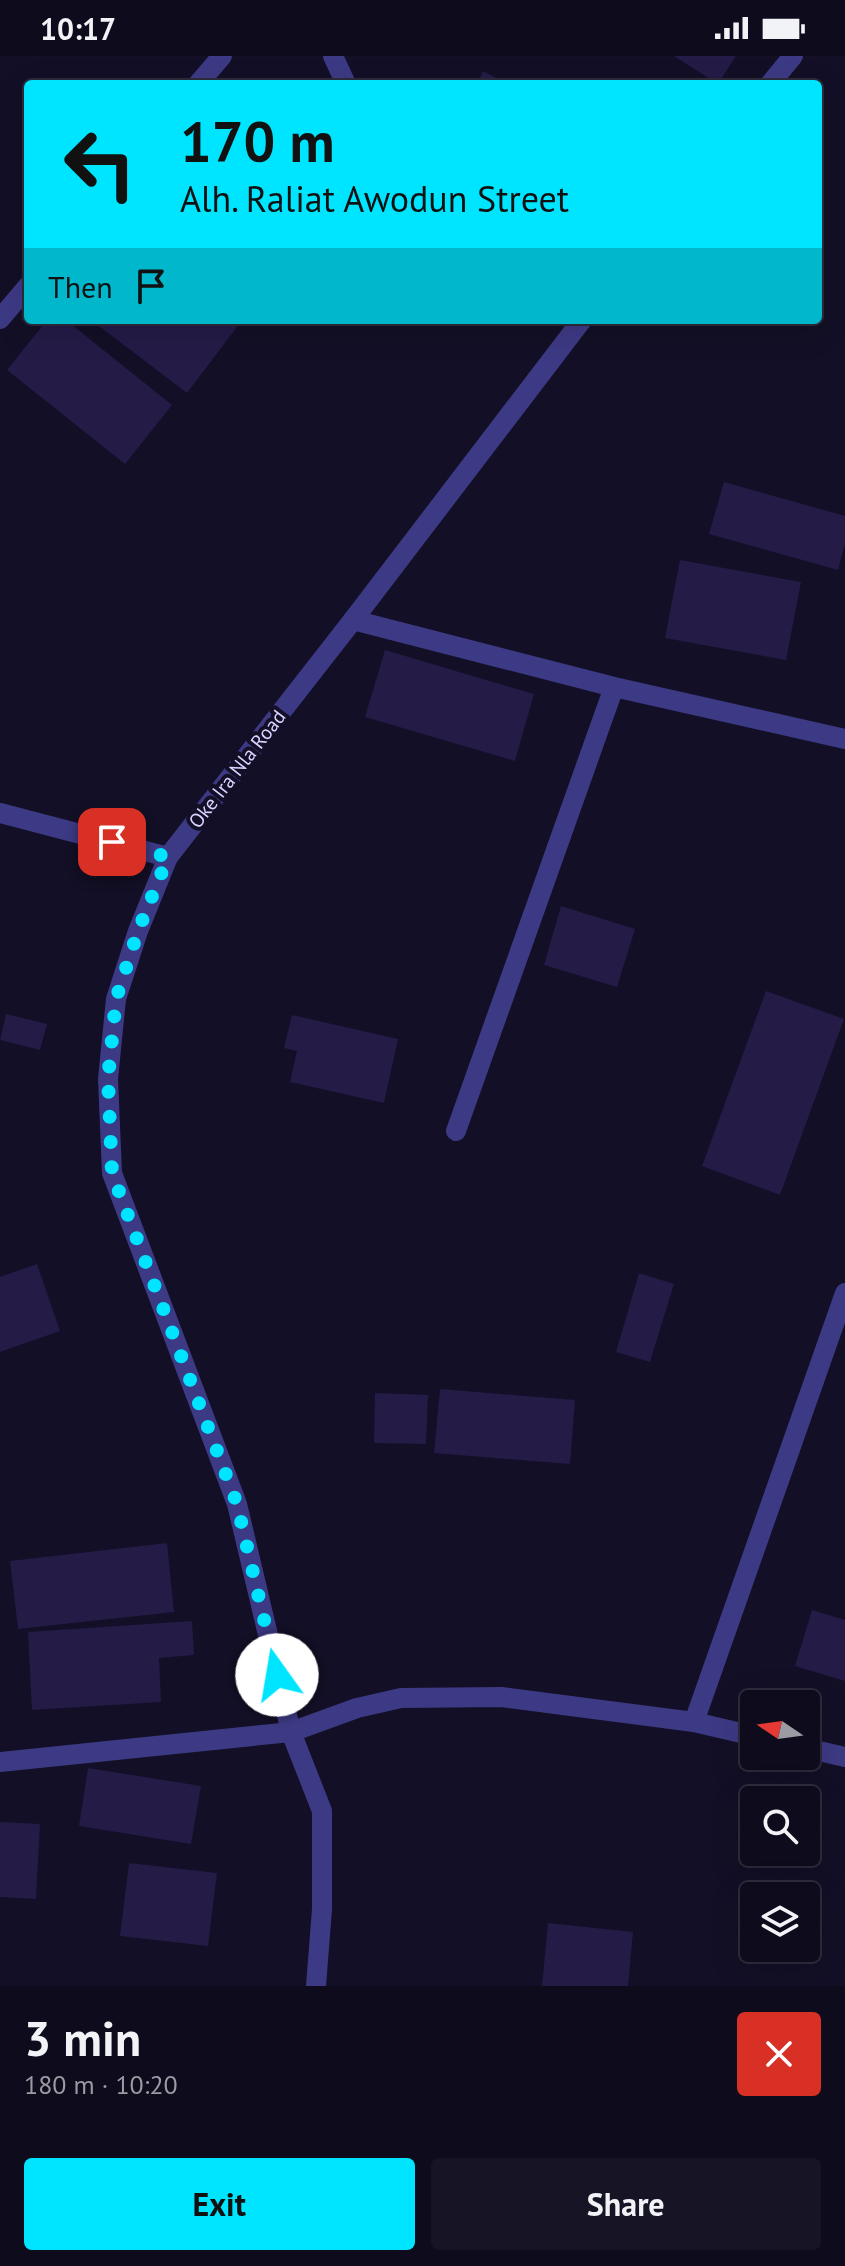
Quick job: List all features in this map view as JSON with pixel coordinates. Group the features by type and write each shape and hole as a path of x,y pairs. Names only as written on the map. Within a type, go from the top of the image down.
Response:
{"street":[{"path":"201,80 222,56"},
{"path":"333,56 344,80"},
{"path":"773,80 793,56"},
{"path":"0,319 24,291"},
{"name":"Oke Ira Nla Road","path":"316,1986 322,1909 322,1811 291,1732 237,1504 112,1173 108,1079 116,999 138,931 168,857 579,324"},
{"path":"353,620 614,687 845,739"},
{"path":"456,1131 614,687"},
{"path":"0,813 168,857"},
{"path":"694,1722 845,1293"},
{"path":"0,1762 291,1732 357,1708 401,1698 501,1697 694,1722 740,1733"},
{"path":"820,1751 845,1757"}],"building":[{"path":"674,56 736,56 721,80 712,80"},
{"path":"483,71 500,80 479,80"},
{"path":"44,324 71,324 172,405 125,464 7,370"},
{"path":"96,324 233,324 237,327 187,393"},
{"path":"724,482 845,516 845,543 838,570 709,534"},
{"path":"680,560 801,582 786,660 665,638"},
{"path":"385,650 534,694 515,761 365,717"},
{"path":"561,906 635,929 617,987 544,965"},
{"path":"766,991 844,1019 780,1195 702,1166"},
{"path":"6,1014 47,1024 40,1050 0,1040"},
{"path":"292,1015 398,1039 384,1103 290,1082 297,1051 284,1048"},
{"path":"37,1264 60,1331 0,1352 0,1277"},
{"path":"639,1273 674,1284 650,1362 616,1352"},
{"path":"440,1389 575,1400 570,1464 434,1453"},
{"path":"375,1393 428,1395 426,1444 374,1443"},
{"path":"167,1543 174,1612 18,1629 10,1561"},
{"path":"812,1610 845,1620 845,1681 795,1666"},
{"path":"192,1621 194,1655 159,1658 161,1702 32,1710 28,1632"},
{"path":"88,1768 201,1786 191,1844 79,1826"},
{"path":"0,1822 40,1824 36,1899 0,1897"},
{"path":"129,1863 217,1873 208,1946 120,1936"},
{"path":"548,1923 633,1932 628,1986 542,1986"}],"route":[{"path":"112,842 168,857 138,931 116,999 108,1079 112,1173 237,1504 277,1675"}]}
